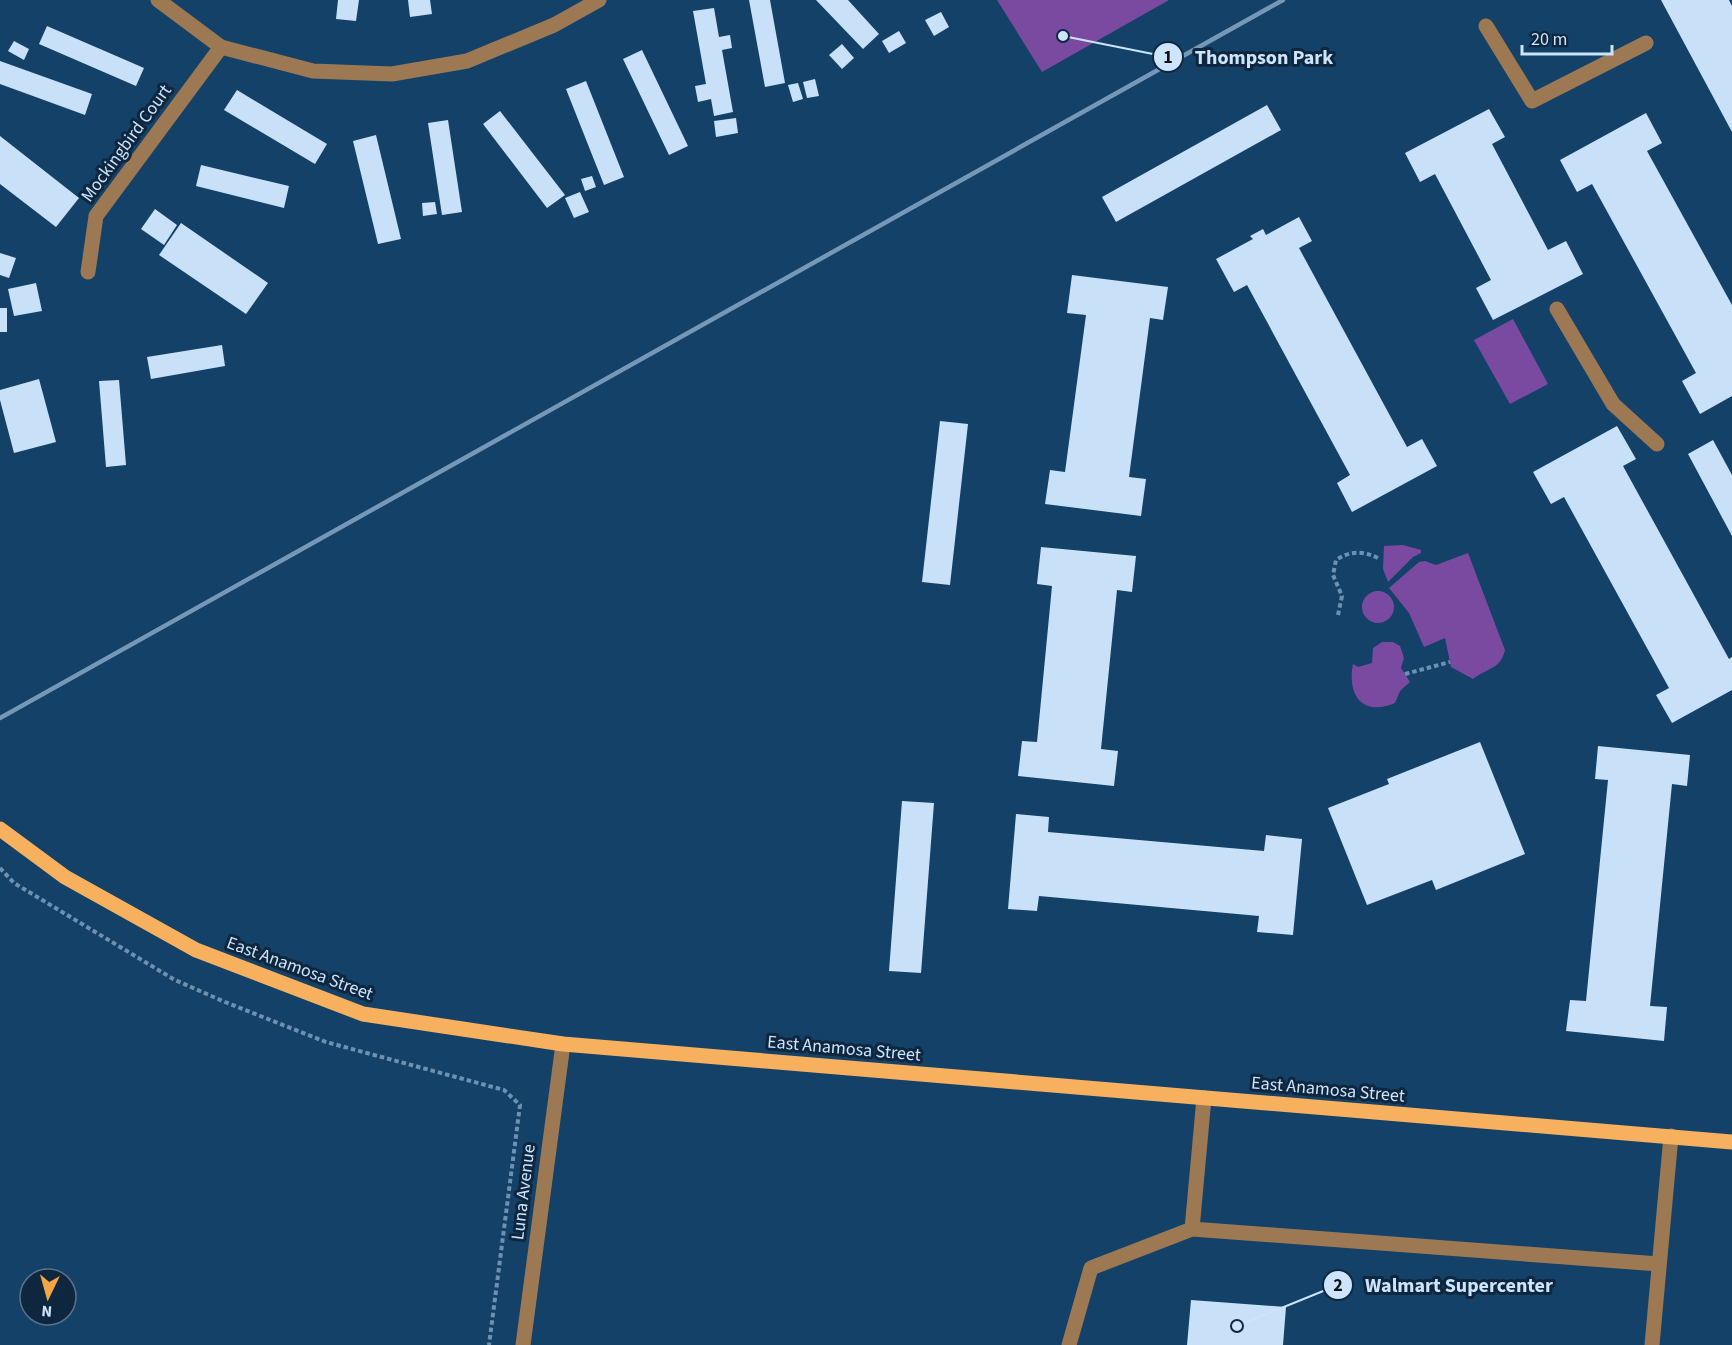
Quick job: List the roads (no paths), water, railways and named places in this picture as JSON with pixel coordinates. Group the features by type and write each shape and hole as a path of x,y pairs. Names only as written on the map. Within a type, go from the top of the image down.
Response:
{"main road":[{"name":"East Anamosa Street","path":"0,829 65,877 196,950 363,1014 563,1044 1732,1142"}],"street":[{"path":"158,0 221,47 312,71 392,74 467,61 554,25 599,0"},
{"path":"1486,26 1532,101 1646,44"},
{"name":"Mockingbird Court","path":"88,272 96,216 221,47"},
{"path":"1557,309 1612,404 1657,444"},
{"name":"Luna Avenue","path":"523,1345 563,1044"},
{"path":"1192,1229 1204,1098"},
{"path":"1652,1345 1671,1136"},
{"path":"1069,1345 1091,1268 1192,1229 1659,1264"}],"railway":[{"path":"0,718 1283,0"}],"place":[{"name":"Thompson Park","path":"1063,36"},
{"name":"Walmart Supercenter","path":"1237,1326"}]}
